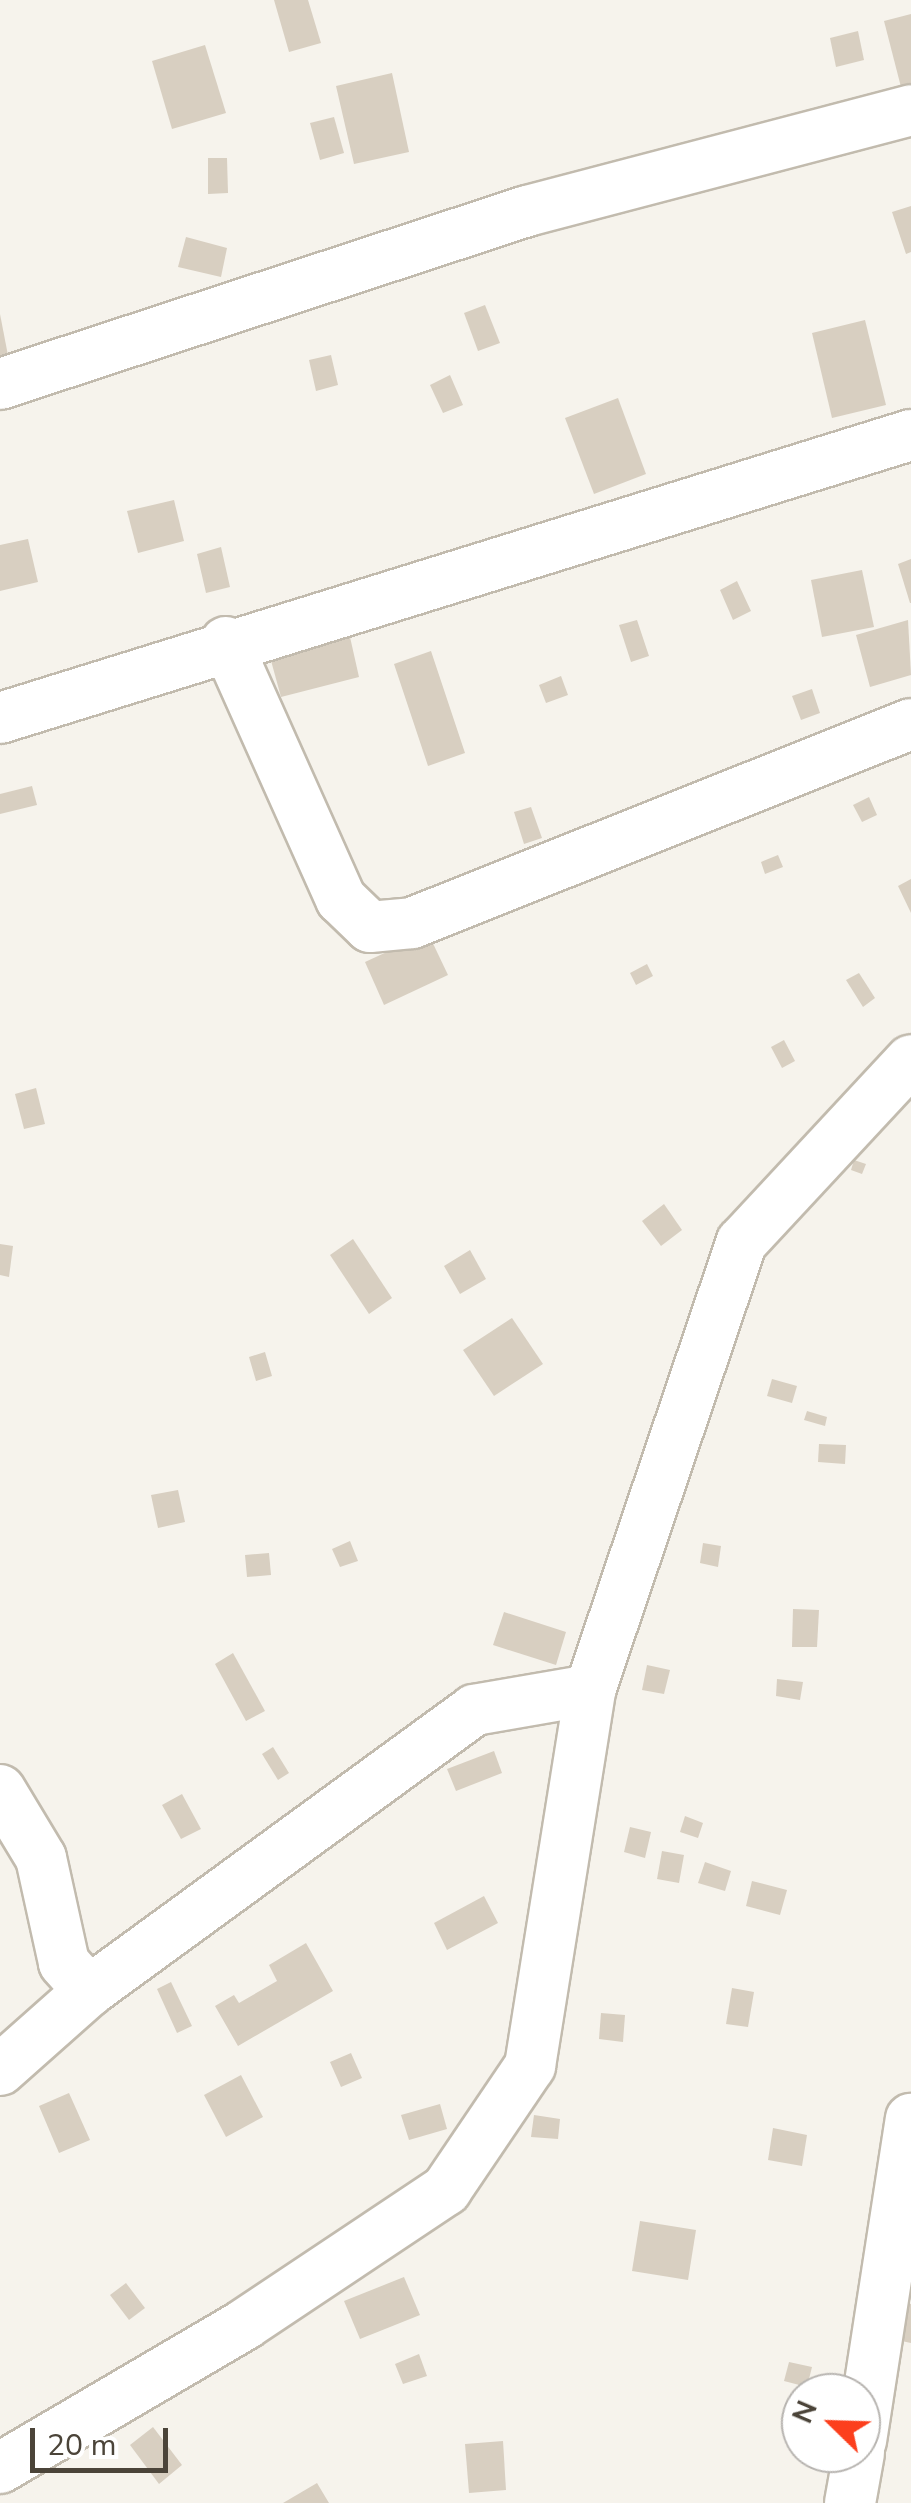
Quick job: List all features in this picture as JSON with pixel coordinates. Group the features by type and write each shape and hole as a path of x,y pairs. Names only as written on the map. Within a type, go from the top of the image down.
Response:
{"street":[{"path":"0,384 527,211 911,110"},
{"path":"0,718 226,642 911,434"},
{"path":"226,642 341,899 370,927 412,922 911,724"},
{"path":"0,2468 245,2324 446,2190 530,2066 590,1690 742,1242 911,1060"},
{"path":"0,2070 89,1991 474,1710 590,1690"},
{"path":"0,1790 40,1858 64,1963 89,1991"},
{"path":"872,2373 911,2119"},
{"path":"850,2503 855,2473"}],"building":[{"path":"274,0 308,0 321,43 289,52"},
{"path":"911,14 911,89 902,91 884,21"},
{"path":"858,31 864,60 836,67 830,38"},
{"path":"205,45 226,113 172,129 152,61"},
{"path":"392,73 409,152 354,164 336,86"},
{"path":"334,117 344,153 320,160 310,123"},
{"path":"208,158 227,158 228,193 208,194"},
{"path":"911,206 911,252 906,254 892,212"},
{"path":"186,237 227,248 221,277 178,267"},
{"path":"485,305 500,343 478,351 464,313"},
{"path":"0,314 11,371 0,373"},
{"path":"865,320 886,405 832,418 812,333"},
{"path":"331,355 338,385 316,391 309,360"},
{"path":"450,375 463,405 443,413 430,385"},
{"path":"618,398 646,474 594,494 565,418"},
{"path":"174,500 184,541 138,553 127,511"},
{"path":"28,539 38,582 0,591 0,545"},
{"path":"221,547 230,587 206,593 197,554"},
{"path":"911,559 911,603 910,603 898,564"},
{"path":"862,570 874,627 822,637 811,580"},
{"path":"737,581 751,611 733,620 720,590"},
{"path":"637,620 649,656 631,662 619,625"},
{"path":"908,620 911,675 870,687 856,635"},
{"path":"350,637 359,677 281,697 270,657"},
{"path":"431,651 465,753 428,766 394,664"},
{"path":"561,676 568,695 546,703 539,685"},
{"path":"812,689 820,713 801,720 792,696"},
{"path":"32,786 37,805 0,814 0,794"},
{"path":"869,797 877,815 862,822 853,805"},
{"path":"531,807 542,838 524,844 514,812"},
{"path":"778,855 783,867 765,874 761,862"},
{"path":"911,879 911,913 898,886"},
{"path":"428,933 448,975 384,1005 365,962"},
{"path":"647,964 653,976 636,985 630,973"},
{"path":"859,973 875,998 863,1007 846,980"},
{"path":"784,1040 795,1061 782,1068 771,1047"},
{"path":"36,1088 45,1124 24,1129 15,1094"},
{"path":"854,1160 866,1164 862,1174 851,1170"},
{"path":"664,1204 682,1230 661,1246 642,1221"},
{"path":"353,1239 392,1298 369,1314 330,1255"},
{"path":"0,1244 13,1246 9,1277 0,1275"},
{"path":"470,1250 486,1279 460,1294 444,1266"},
{"path":"512,1318 543,1364 494,1396 463,1350"},
{"path":"265,1352 272,1376 256,1381 249,1357"},
{"path":"772,1379 797,1386 792,1403 767,1396"},
{"path":"807,1411 827,1417 825,1426 804,1420"},
{"path":"819,1444 846,1445 845,1464 818,1462"},
{"path":"178,1490 185,1522 158,1528 151,1495"},
{"path":"350,1541 358,1561 340,1567 332,1549"},
{"path":"703,1543 721,1546 718,1567 700,1563"},
{"path":"269,1553 271,1575 247,1577 245,1555"},
{"path":"793,1609 819,1610 817,1647 792,1647"},
{"path":"504,1612 566,1632 556,1665 493,1645"},
{"path":"233,1653 265,1711 246,1721 215,1664"},
{"path":"647,1665 670,1670 664,1694 642,1690"},
{"path":"777,1679 803,1682 800,1700 776,1696"},
{"path":"273,1747 289,1773 278,1780 262,1754"},
{"path":"494,1751 502,1773 456,1791 447,1769"},
{"path":"182,1794 201,1829 181,1839 162,1805"},
{"path":"685,1816 703,1823 698,1838 680,1832"},
{"path":"630,1827 651,1832 645,1858 624,1852"},
{"path":"662,1851 684,1855 679,1883 657,1879"},
{"path":"705,1862 731,1871 725,1891 698,1883"},
{"path":"752,1881 787,1890 780,1915 746,1906"},
{"path":"484,1896 498,1923 447,1950 434,1923"},
{"path":"306,1943 333,1991 238,2046 215,2006 234,1995 239,2003 277,1981 269,1965"},
{"path":"171,1982 192,2026 177,2033 157,1989"},
{"path":"732,1988 754,1992 748,2027 726,2024"},
{"path":"601,2013 625,2015 623,2042 599,2039"},
{"path":"351,2053 362,2078 341,2087 330,2062"},
{"path":"241,2075 263,2117 226,2137 204,2095"},
{"path":"69,2093 90,2140 59,2153 39,2106"},
{"path":"440,2104 447,2129 409,2140 401,2115"},
{"path":"534,2115 560,2119 558,2139 531,2137"},
{"path":"773,2128 807,2135 802,2166 768,2160"},
{"path":"640,2221 696,2230 688,2280 632,2271"},
{"path":"404,2277 420,2315 360,2339 344,2301"},
{"path":"126,2283 145,2308 129,2320 110,2295"},
{"path":"902,2302 911,2304 911,2343 892,2339"},
{"path":"419,2354 427,2376 403,2384 395,2364"},
{"path":"789,2362 812,2367 810,2373 786,2373"},
{"path":"153,2427 182,2465 159,2484 130,2445"},
{"path":"503,2441 506,2490 469,2493 465,2444"},
{"path":"317,2483 329,2503 283,2503"}]}
